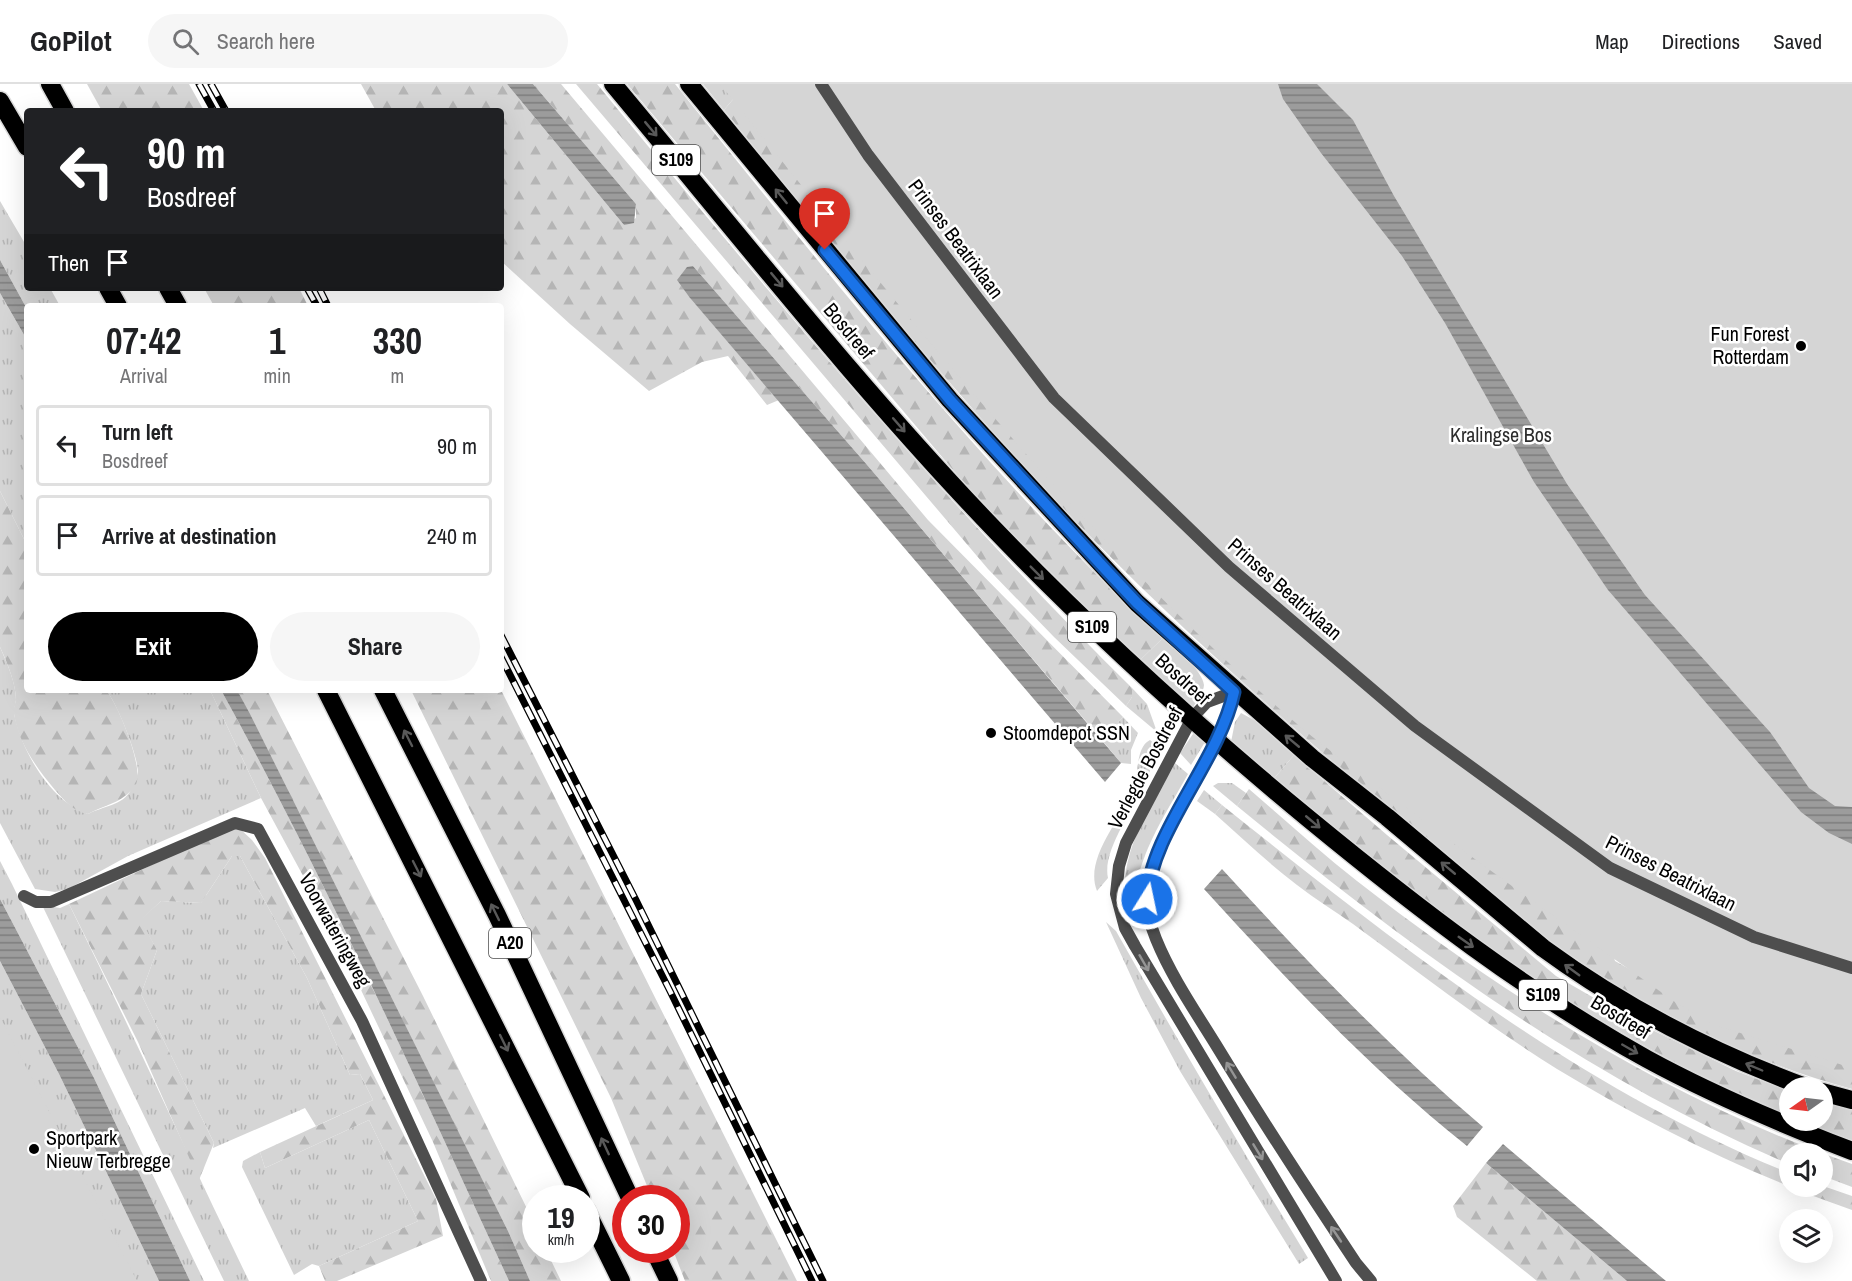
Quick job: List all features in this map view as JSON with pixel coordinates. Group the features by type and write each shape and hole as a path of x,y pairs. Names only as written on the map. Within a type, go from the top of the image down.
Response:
{"highway":[{"path":"50,84 63,108"},
{"name":"Bosdreef","path":"613,84 938,469 1080,616 1217,740 1398,892 1552,1001 1691,1082 1779,1122 1852,1151"},
{"name":"Bosdreef","path":"689,84 950,400 1137,603 1234,692 1543,948 1589,982 1680,1034 1782,1077"},
{"path":"0,100 24,142"},
{"name":"A20","path":"328,693 574,1185"},
{"name":"A20","path":"386,693 497,915 624,1185"},
{"path":"1833,1095 1852,1100"},
{"path":"600,1238 621,1281"},
{"path":"660,1263 669,1281"}],"street":[{"name":"Prinses Beatrixlaan","path":"821,84 868,155 1054,398 1229,567 1415,726 1610,868 1754,938 1852,968"},
{"name":"Verlegde Bosdreef","path":"1234,692 1207,702 1192,718 1126,843 1117,881 1118,904 1125,928 1140,956 1336,1281"},
{"path":"1234,692 1230,712 1151,871 1147,899 1151,925 1176,978 1265,1127 1356,1263 1371,1281"},
{"name":"Voorwateringweg","path":"24,896 36,902 51,902 235,823 258,830 362,1022 481,1281"}],"green space":[{"path":"87,84 189,84 202,108 100,108"},
{"path":"361,84 507,84 624,225 636,218 636,204 533,84 561,84 928,520 1123,717 1102,740 868,466 693,266 690,298 779,400 767,405 728,356 702,362 649,391 504,264 504,108 374,108"},
{"path":"576,84 597,84 791,317 923,469 991,543 1132,688 1132,697 1126,706 988,569"},
{"path":"627,84 675,84 936,401 991,463 1104,582 1164,637 1137,663 986,509"},
{"path":"703,84 735,84 740,91 724,110"},
{"name":"Kralingse Bos","path":"720,84 1852,84 1852,1068 1715,1025 1678,1004 1457,846 1304,730 1223,657 1145,581 1070,502 926,338"},
{"path":"740,91 1613,954 1615,961 1660,986 1852,1016 1852,1089 1833,1083 1833,1077 1812,1077 1706,1035 1603,978 1524,922 1343,771 1168,613 1043,487 920,348 724,110"},
{"path":"0,201 24,242 24,291 52,291 58,303 24,304 0,260"},
{"path":"206,291 300,291 306,303 212,303"},
{"path":"0,293 24,335 24,539 0,491"},
{"path":"0,491 24,539 24,693 108,693 117,709 134,753 137,778 130,792 119,800 88,814 78,811 58,794 29,755 16,725 14,687 0,647"},
{"path":"1164,637 1187,659 1202,679 1203,691 1191,710 1137,663"},
{"path":"0,647 13,680 16,693 14,716 25,747 51,788 75,808 88,814 117,803 131,790 138,772 135,754 126,730 108,693 211,693 261,798 128,856 68,889 55,892 35,889 0,823"},
{"path":"1132,688 1147,704 1157,732 1126,706 1132,697"},
{"path":"211,693 223,693 298,835 509,1281 491,1281 433,1142 335,935 261,798"},
{"path":"239,693 269,693 423,996 522,1198 522,1263"},
{"path":"412,693 503,693 797,1281 685,1281 678,1263 690,1263 690,1185 647,1185 611,1098"},
{"path":"1241,713 1256,721 1294,755 1271,782 1230,747 1235,722"},
{"path":"1123,717 1138,733 1131,750 1131,764 1121,763 1102,740"},
{"path":"1195,731 1205,742 1191,765 1180,753"},
{"path":"1150,740 1156,745 1150,771 1114,843 1107,867 1108,878 1097,891 1094,879 1099,853 1133,791 1142,749"},
{"path":"1294,755 1556,976 1634,1021 1736,1071 1779,1087 1779,1113 1685,1069 1532,981 1271,782"},
{"path":"1175,763 1188,774 1151,841 1138,876 1134,914 1128,916 1125,894 1130,855 1145,817"},
{"path":"1218,783 1232,783 1246,793 1237,806 1213,786"},
{"path":"1249,789 1357,881 1472,966 1532,1005 1656,1078 1720,1110 1796,1143 1779,1143 1779,1159 1714,1130 1570,1050 1433,958 1366,909 1237,806"},
{"path":"1204,790 1222,805 1215,814 1197,801"},
{"path":"1222,805 1356,910 1493,1010 1636,1099 1711,1139 1779,1169 1779,1182 1664,1129 1557,1069 1479,1017 1286,877 1215,814"},
{"path":"239,828 252,840 265,858 436,1199 443,1236 337,1281 325,1281 319,1266 418,1221 369,1120 265,1168 260,1152 373,1100 360,1074 350,1075 307,978 240,856 232,856 201,903 161,901 141,920 157,950 141,994 214,1143 199,1180 138,1042 69,904 226,830"},
{"path":"232,856 240,856 307,978 350,1075 360,1074 373,1100 316,1126 305,1108 213,1148 214,1143 141,994 157,950 140,920 161,901 201,903"},
{"path":"0,861 204,1281 190,1281 94,1078 0,899"},
{"path":"69,904 249,1281 224,1281 42,905 60,908"},
{"path":"1106,922 1116,931 1210,1095 1308,1258 1299,1264 1180,1071 1141,998"},
{"path":"0,961 59,1074 159,1281 110,1281 0,1068"},
{"name":"Sportpark Nieuw Terbregge","path":"0,1017 137,1281 0,1281"},
{"path":"1833,1105 1852,1110 1852,1144 1821,1131 1833,1131"},
{"path":"369,1120 418,1221 319,1266 312,1264 294,1275 242,1167 243,1161 260,1152 265,1168"},
{"path":"1833,1157 1852,1164 1852,1187 1833,1180"},
{"path":"1486,1163 1627,1281 1537,1281 1457,1217 1453,1206"},
{"path":"1833,1189 1852,1196 1852,1210 1817,1197 1833,1197"},
{"path":"522,1263 552,1263 561,1281 530,1281"}],"shaded area":[{"path":"507,84 533,84 636,204 634,223 624,225"},
{"path":"1278,84 1317,84 1353,120 1394,196 1567,484 1645,595 1770,732 1809,788 1835,806 1852,807 1852,844 1829,833 1801,812 1608,590 1534,482 1445,323 1402,256 1321,153 1283,99"},
{"path":"0,260 24,304 24,335 0,293"},
{"path":"693,266 868,466 1121,763 1105,782 690,298 677,280 687,267"},
{"path":"223,693 239,693 250,714 508,1231 530,1281 509,1281 298,835"},
{"path":"1222,869 1348,1002 1483,1127 1467,1146 1363,1055 1298,990 1204,889"},
{"path":"0,899 94,1078 190,1281 159,1281 59,1074 0,961"},
{"path":"1503,1144 1666,1281 1627,1281 1486,1163"}],"railway":[{"path":"199,84 212,108"},
{"path":"211,84 224,108"},
{"path":"309,291 315,303"},
{"path":"320,291 326,303"},
{"path":"504,641 636,900 823,1281"},
{"path":"504,663 670,991 812,1281"}],"place":[{"name":"Fun Forest Rotterdam","path":"1801,346"},
{"name":"Stoomdepot SSN","path":"991,733"},
{"name":"Sportpark Nieuw Terbregge","path":"34,1149"}],"route":[{"path":"825,250 950,400 1107,571 1137,603 1234,692 1230,712 1217,740 1160,849 1151,871 1147,899"}]}
